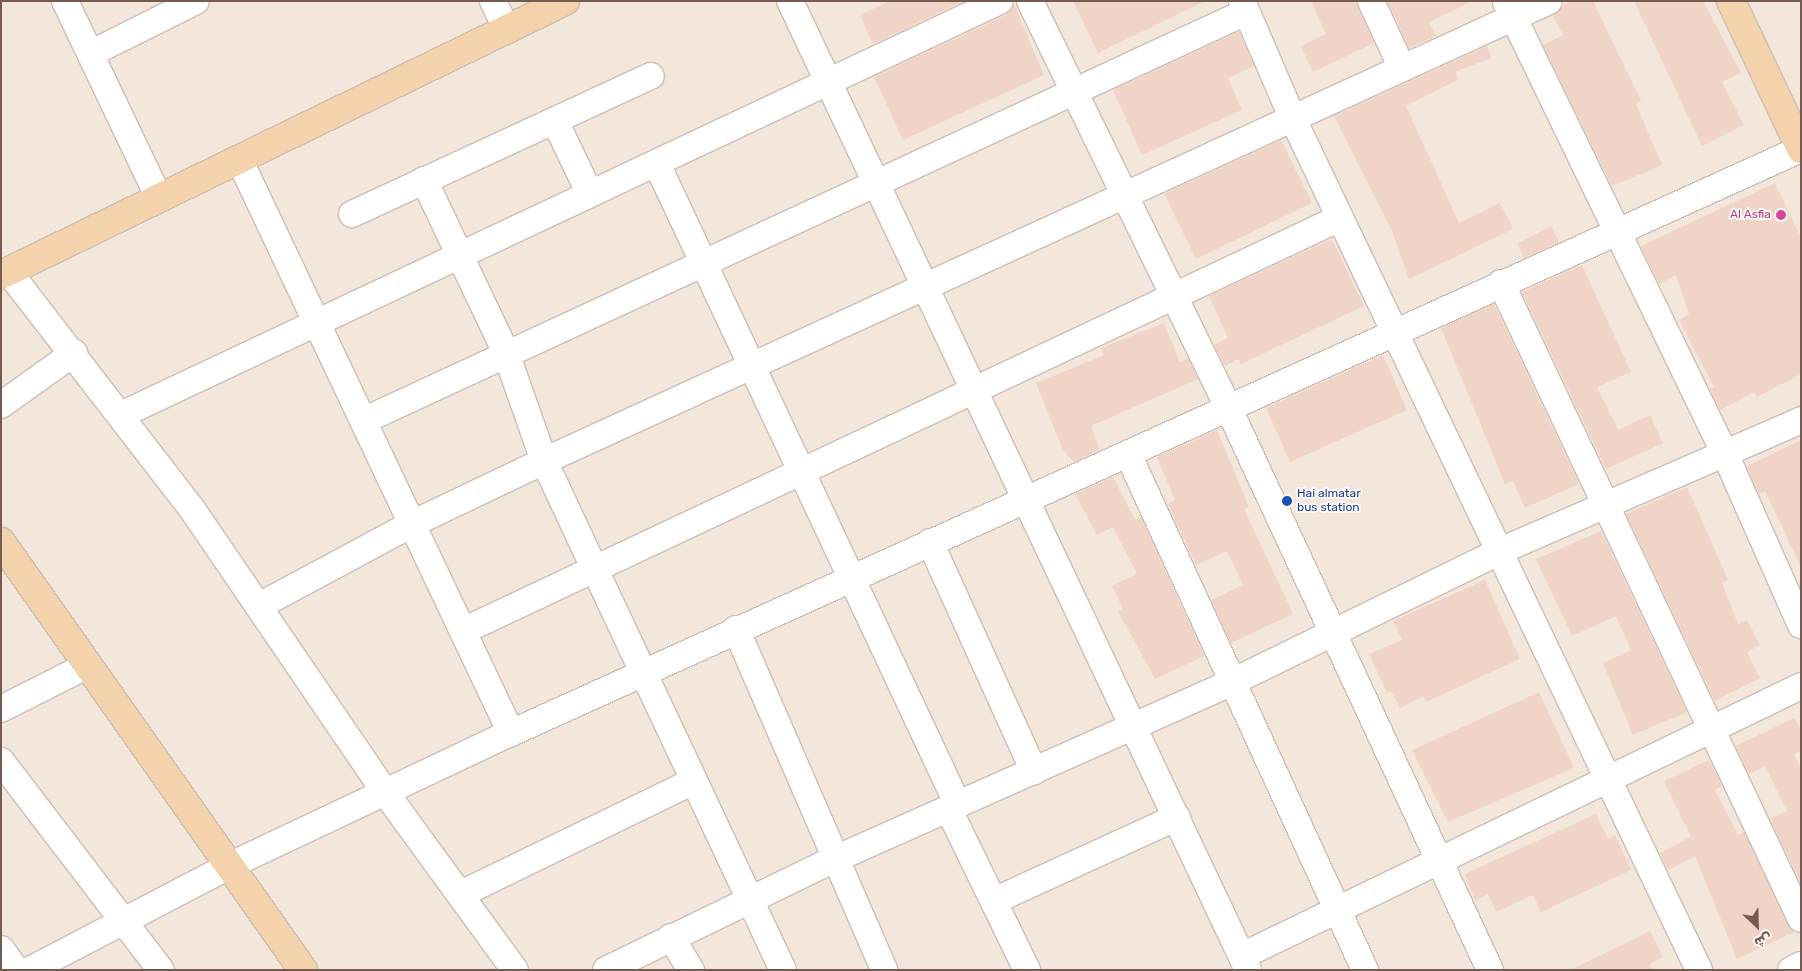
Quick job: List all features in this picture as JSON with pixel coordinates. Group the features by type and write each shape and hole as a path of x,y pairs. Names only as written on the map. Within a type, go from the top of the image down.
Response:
{"main road":[{"path":"5,273 240,161 565,1"},
{"path":"1731,1 1801,149"},
{"path":"1,542 86,666 303,970"}],"street":[{"path":"65,1 92,53 159,198"},
{"path":"92,53 196,1"},
{"path":"493,1 507,30"},
{"path":"790,1 874,184 977,390 1245,963 1338,910 1438,860 1801,686"},
{"path":"123,414 316,325 458,255 828,84 1000,1"},
{"path":"1030,1 1228,407 1331,635 1490,970"},
{"path":"1371,1 1402,68"},
{"path":"259,606 412,524 544,461 1292,116 1402,68 1510,10 1549,1"},
{"path":"365,420 874,184 1244,7 1340,218 1699,970"},
{"path":"1510,10 1615,233 1726,456 1801,625"},
{"path":"352,214 651,76"},
{"path":"555,121 590,194"},
{"path":"30,970 228,866 511,733 851,576 1128,454 1394,330 1801,149"},
{"path":"240,161 316,325 365,420 511,733"},
{"path":"657,164 750,366 851,576 1027,970"},
{"path":"424,180 506,353 544,461 783,970"},
{"path":"463,631 1176,298 1340,218"},
{"path":"5,273 74,353 123,414 259,606 385,792 515,970"},
{"path":"1501,283 1604,506 1801,919"},
{"path":"1,405 74,353"},
{"path":"606,970 749,899 835,859 1232,682 1498,552 1726,456 1801,420"},
{"path":"1128,454 1365,970"},
{"path":"930,542 1034,771"},
{"path":"736,629 884,970"},
{"path":"1,709 86,666"},
{"path":"1,760 126,921 161,970"},
{"path":"461,894 694,781"},
{"path":"996,900 1177,817"},
{"path":"671,937 690,970"},
{"path":"1,949 16,970"},
{"path":"1791,970 1801,965"}],"shaded area":[{"path":"1,1 1801,1 1801,970 1,970"}],"building":[{"path":"890,1 964,1 873,44 860,15"},
{"path":"1073,1 1205,1 1098,53"},
{"path":"1311,1 1356,1 1374,43 1313,72 1301,46 1326,34"},
{"path":"1388,1 1473,1 1429,22 1436,36 1409,48"},
{"path":"1570,1 1593,1 1641,101 1636,104 1662,165 1612,186 1543,45 1563,35 1553,15"},
{"path":"1634,1 1703,1 1741,73 1722,82 1744,125 1702,146"},
{"path":"1014,4 1044,75 903,140 874,77 1006,15"},
{"path":"1239,32 1254,66 1228,78 1242,110 1142,155 1113,90"},
{"path":"1487,46 1492,58 1455,72 1459,79 1406,106 1459,223 1500,203 1513,229 1409,279 1392,231 1334,116"},
{"path":"1281,140 1312,203 1196,259 1164,194"},
{"path":"1775,183 1801,238 1801,374 1757,397 1754,392 1720,410 1710,389 1714,387 1679,320 1689,314 1676,275 1659,284 1641,246"},
{"path":"1551,226 1559,242 1524,258 1517,244"},
{"path":"1332,239 1364,306 1241,364 1238,359 1225,366 1214,345 1228,338 1209,296"},
{"path":"1582,265 1631,372 1597,387 1618,430 1650,415 1663,443 1606,469 1522,292"},
{"path":"1494,304 1579,484 1525,508 1513,481 1505,484 1441,328"},
{"path":"1164,323 1180,362 1188,358 1198,379 1091,426 1100,450 1074,462 1063,450 1036,383 1104,355 1101,348"},
{"path":"1383,355 1407,410 1290,462 1266,408"},
{"path":"1217,430 1249,507 1244,509 1293,614 1231,643 1211,600 1243,585 1227,551 1196,565 1168,504 1175,500 1157,457"},
{"path":"1801,440 1801,567 1765,491 1759,494 1747,466"},
{"path":"1113,477 1135,520 1141,517 1204,656 1155,679 1118,611 1123,609 1112,586 1137,574 1113,527 1097,535 1075,494"},
{"path":"1687,487 1728,580 1722,583 1738,624 1747,620 1760,645 1747,652 1760,678 1715,701 1626,514"},
{"path":"1601,531 1687,712 1633,735 1603,663 1631,650 1616,616 1572,636 1536,559"},
{"path":"1485,580 1520,659 1426,702 1423,696 1400,708 1391,691 1387,693 1369,654 1402,640 1393,621"},
{"path":"1539,692 1574,768 1448,822 1412,750"},
{"path":"1794,718 1801,731 1801,751 1794,754 1801,769 1801,883 1770,819 1787,811 1765,766 1749,774 1736,746"},
{"path":"1709,760 1722,786 1715,790 1738,835 1744,832 1794,932 1737,959 1695,856 1668,870 1660,853 1691,837 1664,781"},
{"path":"1596,814 1608,839 1615,835 1631,870 1541,912 1533,895 1496,912 1488,894 1475,900 1465,874"},
{"path":"1650,931 1663,957 1650,964 1653,970 1571,970"}],"place":[{"name":"Al Asfia","path":"1781,215"},
{"name":"Hai almatar bus station","path":"1287,501"}]}
